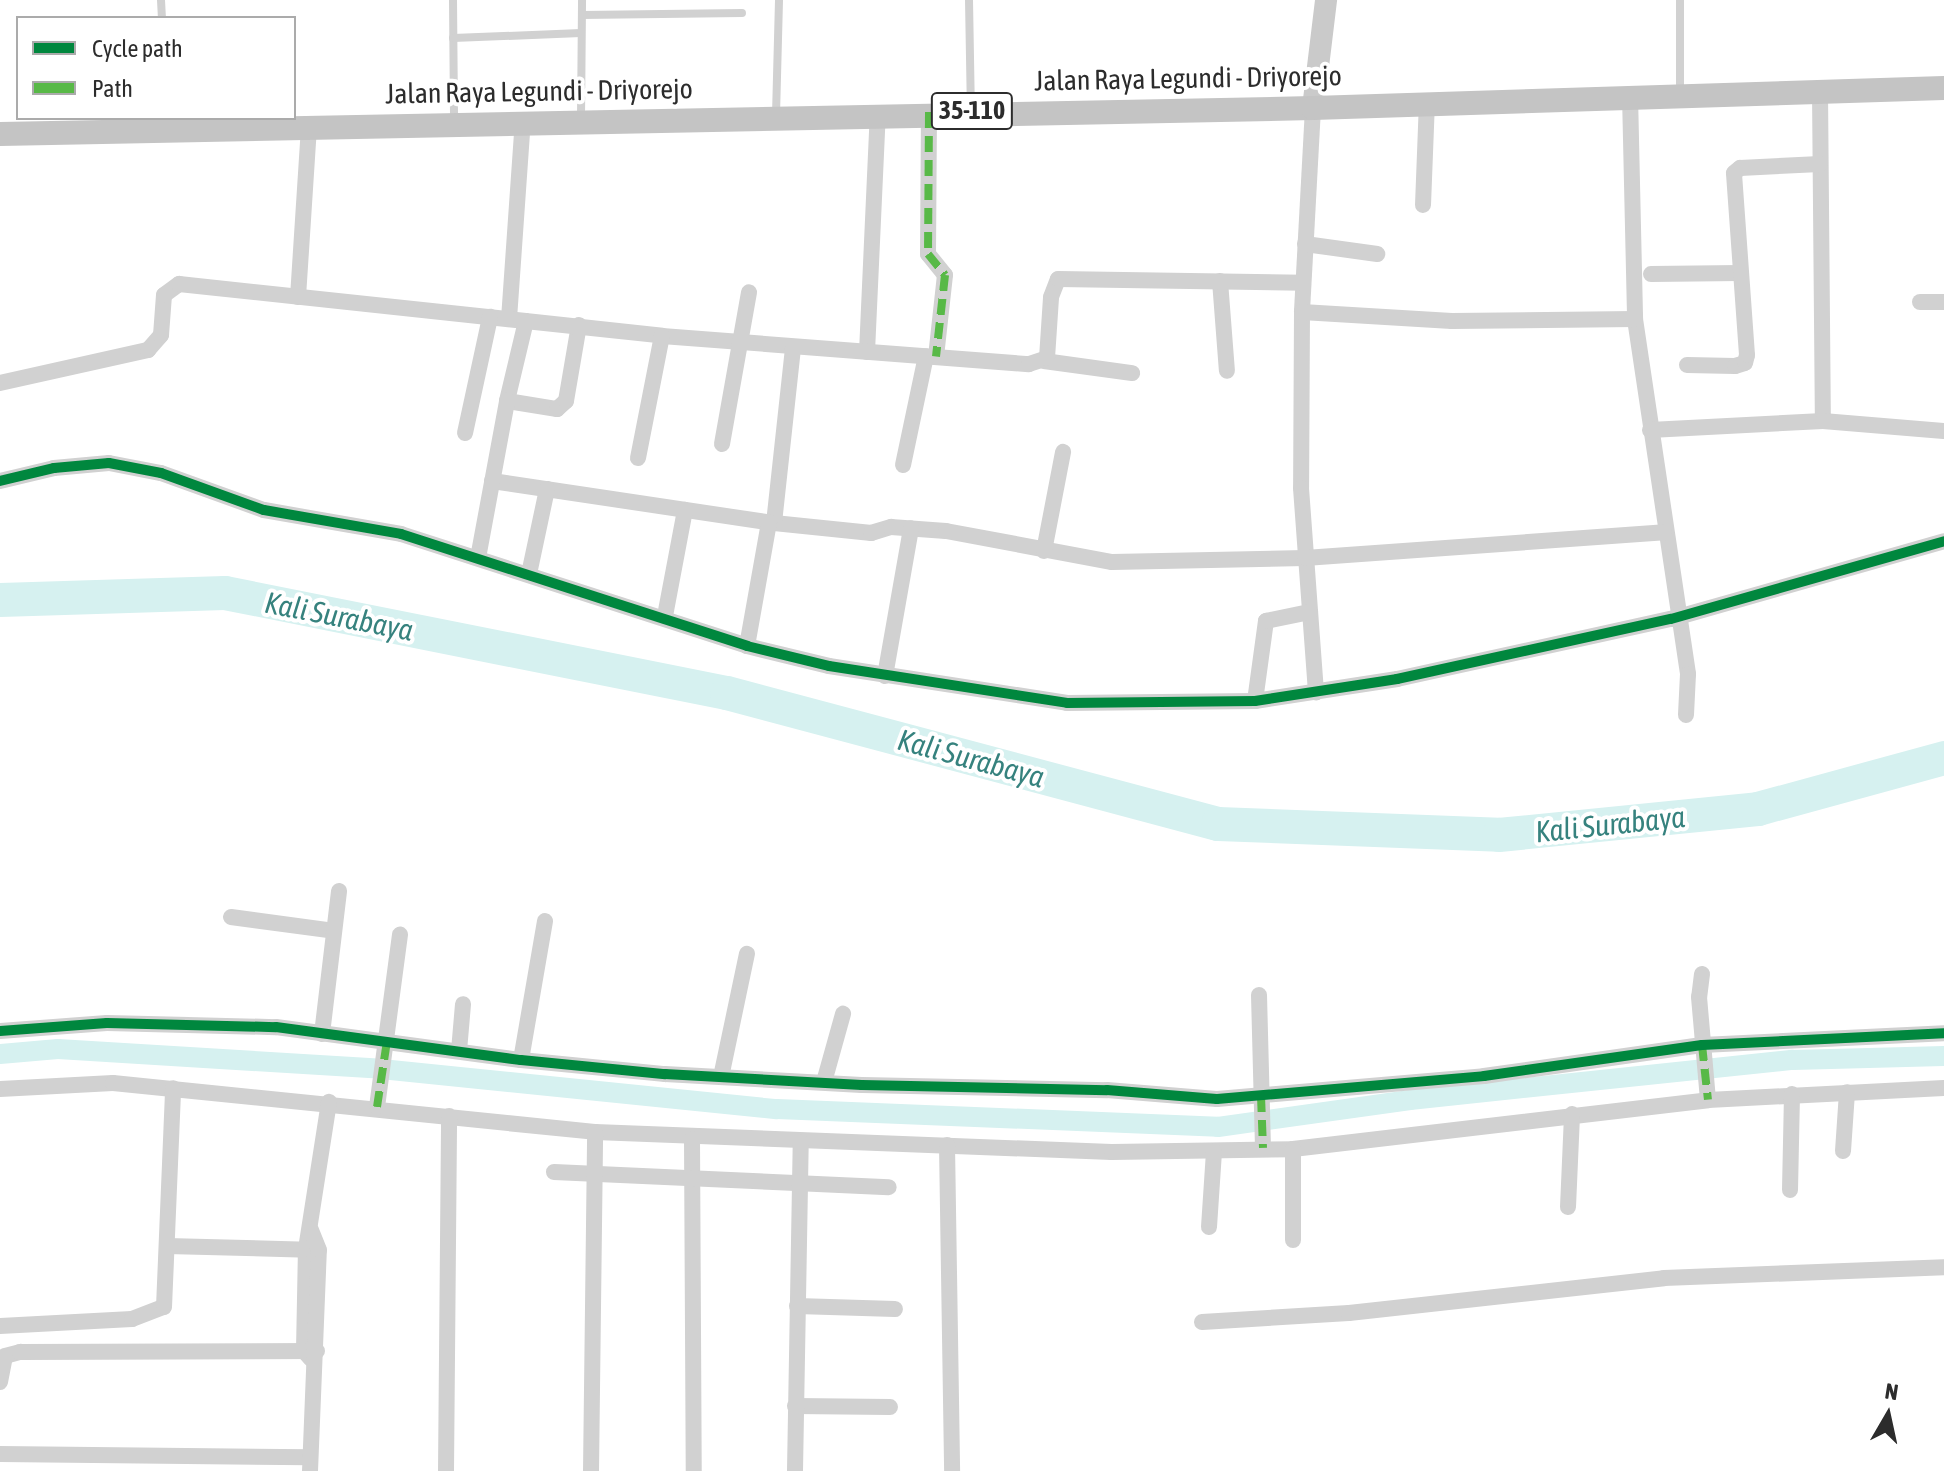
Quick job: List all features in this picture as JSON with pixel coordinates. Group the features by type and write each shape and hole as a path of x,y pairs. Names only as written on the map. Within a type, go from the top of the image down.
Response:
{"main road":[{"path":"1313,108 1326,0"},
{"name":"Jalan Raya Legundi - Driyorejo","path":"0,134 168,124 309,128 971,111 1313,108 1630,95 1944,88"}],"street":[{"path":"1820,91 1823,421"},
{"path":"1630,95 1635,319 1676,618 1688,674 1686,715"},
{"path":"1423,205 1427,102"},
{"path":"1313,108 1302,312 1305,558 1316,692"},
{"path":"903,465 931,356 945,275 928,254 929,112"},
{"path":"867,352 878,113"},
{"path":"478,558 507,401 518,320 523,121"},
{"path":"298,297 309,128"},
{"path":"1687,365 1745,363 1734,173 1740,168 1820,164"},
{"path":"1305,244 1377,254"},
{"path":"1651,274 1740,273"},
{"path":"1044,361 1051,297 1058,279 1303,283"},
{"path":"1220,281 1227,371"},
{"path":"0,383 148,350 161,335 164,295 179,284 662,336 793,348 1044,361 1132,373"},
{"path":"722,444 743,343 749,292"},
{"path":"1920,302 1944,302 1944,310"},
{"path":"1302,312 1452,321 1635,319"},
{"path":"465,433 490,317"},
{"path":"507,401 562,408 579,325"},
{"path":"638,458 662,336"},
{"path":"747,646 771,522 793,348"},
{"path":"1650,430 1823,421 1944,431"},
{"path":"1044,551 1063,452"},
{"path":"0,481 54,468 109,463 161,473 264,510 401,534 665,616 747,646 885,676 1067,703 1255,701 1316,692 1676,618 1944,541"},
{"path":"492,481 771,522 871,533 911,528 1112,562 1305,558 1664,532"},
{"path":"529,574 547,489"},
{"path":"665,616 685,510"},
{"path":"885,676 911,528"},
{"path":"1255,701 1266,621 1310,612"},
{"path":"322,1034 339,891"},
{"path":"231,917 334,931"},
{"path":"521,1060 545,921"},
{"path":"385,1104 387,1044 400,935"},
{"path":"721,1077 747,954"},
{"path":"1702,974 1702,1048 1708,1100"},
{"path":"1259,995 1263,1142"},
{"path":"459,1051 463,1004"},
{"path":"824,1082 843,1014"},
{"path":"0,1031 107,1023 276,1027 521,1060 721,1077 1107,1090 1261,1100 1702,1048 1944,1033"},
{"path":"0,1089 113,1083 385,1104 449,1116 692,1139 1214,1151 1263,1142 1293,1149 1708,1100 1944,1088"},
{"path":"0,1326 159,1313 165,1300 173,1088"},
{"path":"1843,1151 1847,1092"},
{"path":"1790,1190 1792,1094"},
{"path":"0,1454 310,1464 311,1230 329,1102"},
{"path":"1568,1207 1572,1114"},
{"path":"446,1471 449,1116"},
{"path":"591,1471 595,1132"},
{"path":"692,1139 694,1471"},
{"path":"795,1471 801,1142"},
{"path":"947,1145 952,1471"},
{"path":"1293,1149 1293,1240"},
{"path":"1209,1227 1214,1151"},
{"path":"554,1172 889,1187"},
{"path":"167,1246 313,1249"},
{"path":"1202,1322 1364,1312 1664,1278 1944,1267"},
{"path":"797,1306 895,1309"},
{"path":"0,1382 5,1356 20,1352 311,1354"},
{"path":"795,1406 890,1407"}],"lane":[{"path":"453,0 454,122"},
{"path":"581,119 582,0"},
{"path":"776,115 779,0"},
{"path":"969,0 971,111"},
{"path":"1680,0 1680,94"},
{"path":"582,15 742,13"},
{"path":"453,38 581,33"}],"waterway":[{"name":"Kali Surabaya","path":"0,600 225,593 727,693 1218,824 1499,835 1758,809 1944,758"},
{"path":"0,1054 58,1049 381,1069 777,1109 1218,1127 1410,1100 1793,1060 1944,1056"}],"marked path":[{"path":"929,112 928,254 945,275 936,357"},
{"path":"377,1107 387,1041"},
{"path":"1702,1045 1708,1100"},
{"path":"1261,1096 1263,1148"}],"cycle path":[{"path":"0,481 54,468 109,463 161,473 264,510 401,534 747,646 829,666 1067,703 1255,701 1397,679 1671,619 1944,541"},
{"path":"0,1031 107,1023 276,1027 521,1060 665,1074 862,1085 1107,1090 1217,1099 1484,1076 1702,1045 1944,1033"}]}
